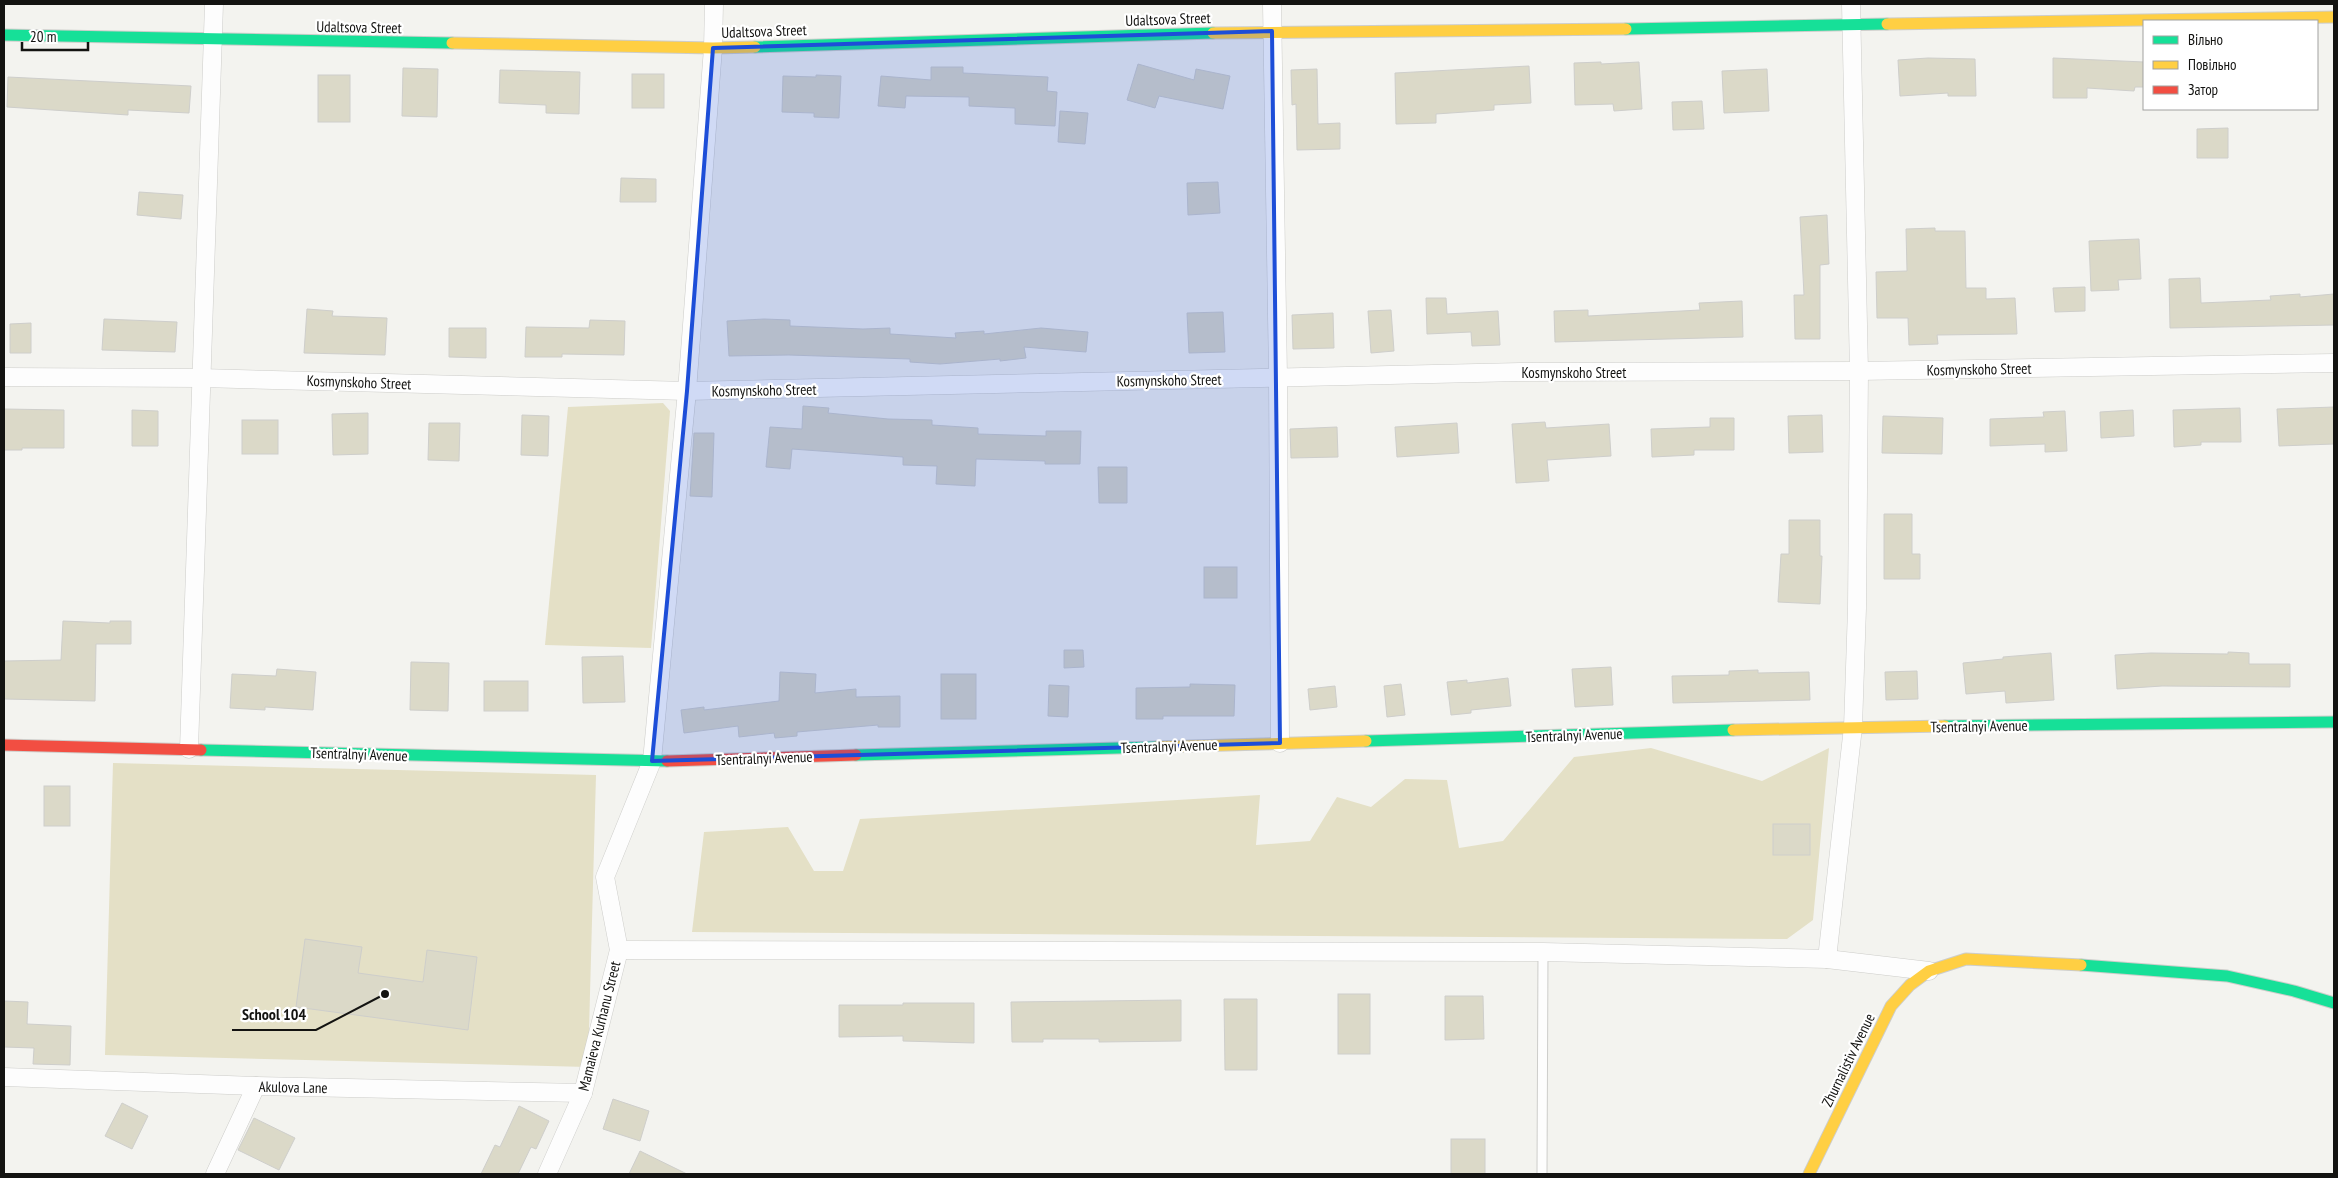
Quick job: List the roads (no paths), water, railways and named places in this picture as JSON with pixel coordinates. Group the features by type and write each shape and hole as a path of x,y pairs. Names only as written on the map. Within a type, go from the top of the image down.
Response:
{"street":[{"path":"189,749 214,4"},
{"name":"Mamaieva Kurhanu Street","path":"547,1174 583,1093 619,950 605,877 652,762 687,392 713,48 714,4"},
{"path":"1272,4 1278,377 1280,743"},
{"path":"1827,959 1853,727 1857,608 1859,371 1850,4"},
{"name":"Udaltsova Street","path":"4,35 713,48 1272,31 1555,30 2334,17"},
{"name":"Kosmynskoho Street","path":"4,377 201,378 687,392 1520,372 1859,371 2334,363"},
{"name":"Tsentralnyi Avenue","path":"4,745 652,762 1853,727 2334,722"},
{"path":"619,950 1543,952 1827,959 1929,971 1966,959 2133,967 2227,976 2294,991 2334,1003"},
{"name":"Zhurnalistiv Avenue","path":"1809,1174 1892,1006 1910,985 1929,971"},
{"name":"Akulova Lane","path":"4,1077 256,1086 583,1093"},
{"path":"215,1174 256,1086"}],"lane":[{"path":"1542,1174 1543,952"}],"place":[{"name":"School 104","path":"385,994"}]}
